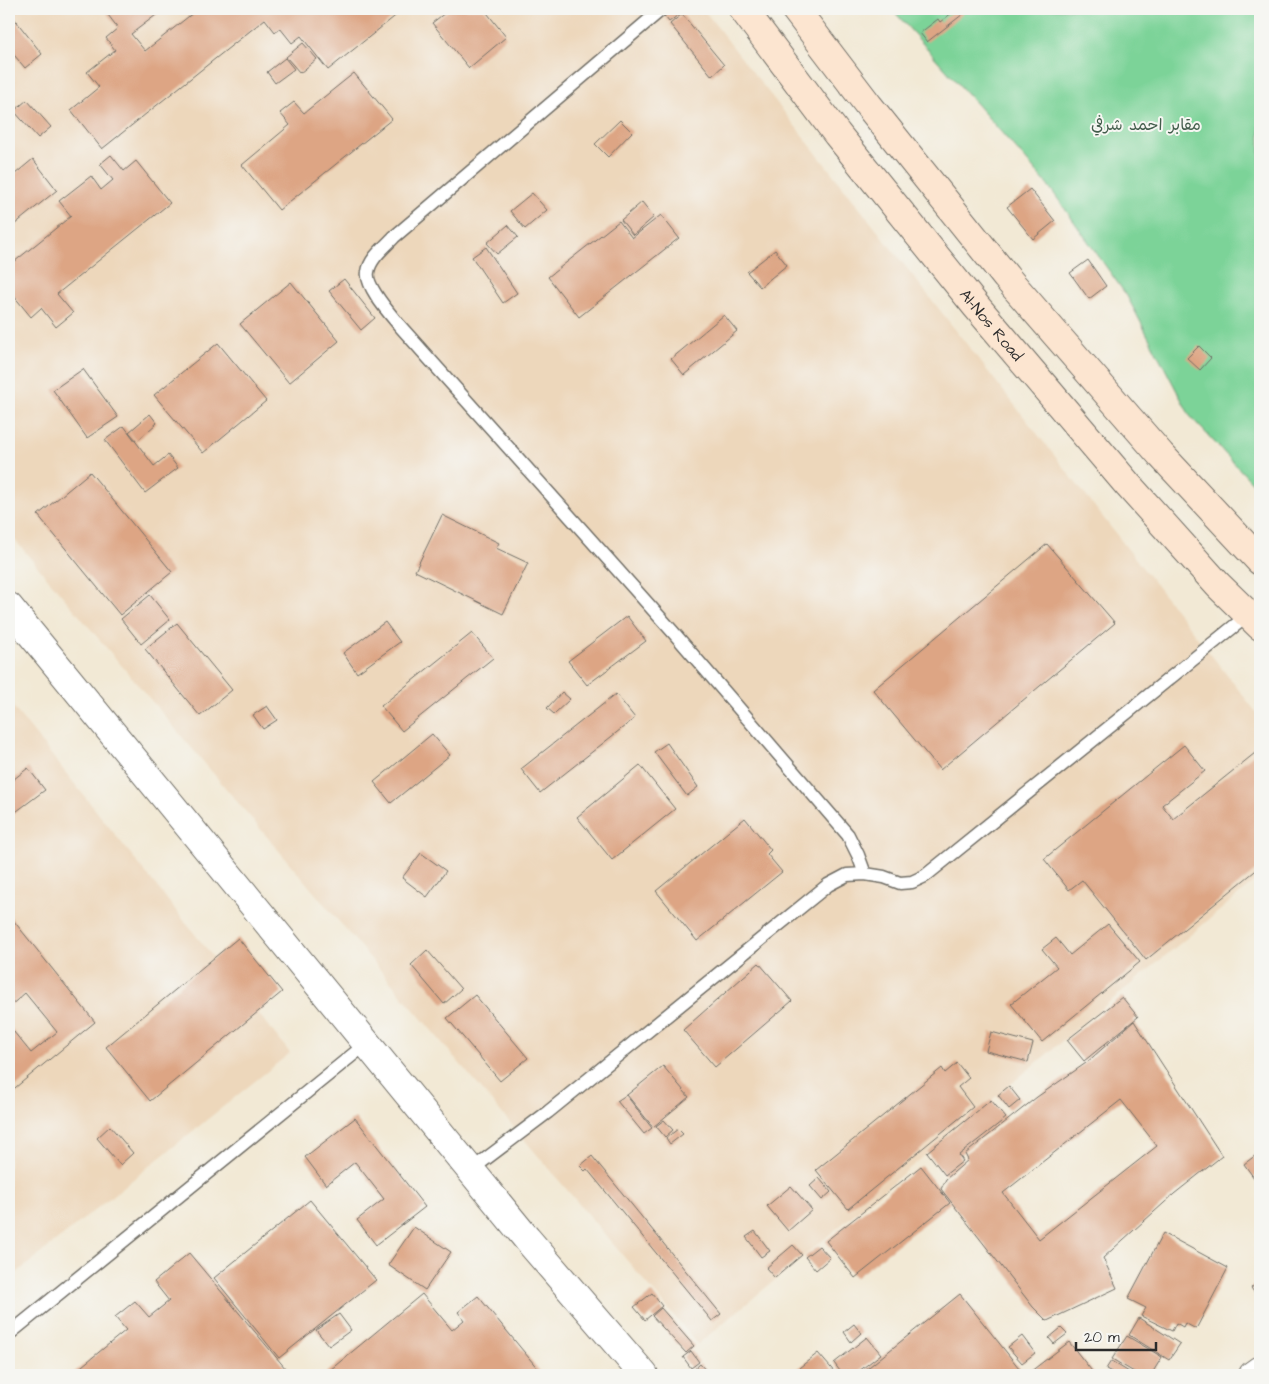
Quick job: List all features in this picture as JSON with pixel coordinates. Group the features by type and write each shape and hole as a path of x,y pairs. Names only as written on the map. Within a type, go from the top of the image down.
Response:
{"main road":[{"name":"Al-Nos Road","path":"743,9 837,134 976,306 1128,485 1218,585 1254,620"},
{"path":"795,9 869,106 1006,277 1161,455 1260,562"}],"street":[{"path":"9,607 527,1239 644,1375"},
{"path":"1253,1375 1260,1370"}],"lane":[{"path":"662,9 394,237 375,257 368,271 368,280 399,326 673,632 848,835 865,874"},
{"path":"471,1170 548,1112 828,885 847,875 865,874 884,877 900,883 912,882 925,876 1254,620"},
{"path":"9,1334 366,1044"}],"shaded area":[{"path":"9,9 703,9 1260,717 1260,877 698,1344 9,533"},
{"path":"9,702 290,1053 9,1279"}],"green space":[{"name":"مقابر احمد شرفي","path":"892,9 1260,9 1260,491 1190,416 1127,296 1048,185"}],"building":[{"path":"108,9 164,9 131,34 145,51 198,9 404,9 328,70 301,36 292,43 280,28 275,32 265,19 102,149 71,110 99,87 87,72 115,50 106,38 118,28 105,11"},
{"path":"450,9 484,9 506,37 469,68 432,23"},
{"path":"659,9 680,9 682,12 669,22"},
{"path":"957,9 963,14 927,42 920,33 938,19 940,22"},
{"path":"9,12 42,54 25,68 9,49"},
{"path":"682,14 724,65 712,76 670,24"},
{"path":"303,43 317,59 300,73 286,57"},
{"path":"285,58 294,69 275,83 267,72"},
{"path":"354,73 392,119 279,210 242,165 290,125 280,113 294,102 304,113"},
{"path":"27,100 51,127 38,138 14,111"},
{"path":"620,120 632,132 608,157 595,144"},
{"path":"111,155 124,171 136,161 170,203 57,294 73,313 56,327 41,308 31,317 9,290 9,266 71,216 59,201 91,176 101,190 113,180 100,164"},
{"path":"33,159 57,190 9,229 9,179"},
{"path":"1030,189 1055,221 1033,239 1007,207"},
{"path":"532,193 547,210 525,229 510,211"},
{"path":"642,202 654,217 633,235 621,220"},
{"path":"661,215 679,238 579,317 548,277 619,221 632,238"},
{"path":"508,225 518,237 497,254 487,243"},
{"path":"486,247 517,293 503,303 472,257"},
{"path":"775,250 787,265 760,287 747,272"},
{"path":"1088,260 1106,286 1089,299 1070,273"},
{"path":"344,279 375,318 361,330 329,291"},
{"path":"291,282 339,341 289,383 240,324"},
{"path":"724,315 737,331 684,375 671,359"},
{"path":"218,343 266,401 203,453 154,395"},
{"path":"1199,346 1211,358 1200,370 1187,358"},
{"path":"83,369 118,417 87,438 53,390"},
{"path":"150,414 157,423 137,441 129,432"},
{"path":"124,426 154,466 168,455 178,468 145,493 105,440"},
{"path":"90,472 172,572 120,615 38,515"},
{"path":"442,515 499,543 496,548 528,563 503,614 415,571"},
{"path":"1047,544 1115,623 940,770 873,690"},
{"path":"150,595 170,620 141,644 121,619"},
{"path":"627,616 646,641 587,685 568,661"},
{"path":"385,622 400,642 357,673 343,653"},
{"path":"177,623 232,690 200,716 145,649"},
{"path":"472,633 493,658 402,731 381,706"},
{"path":"562,692 570,699 554,714 547,708"},
{"path":"616,694 635,718 540,793 521,769"},
{"path":"267,706 277,720 263,729 253,715"},
{"path":"432,734 450,755 391,803 374,782"},
{"path":"667,743 698,787 687,796 654,752"},
{"path":"1184,745 1205,771 1162,805 1173,819 1255,753 1260,759 1260,867 1146,960 1082,880 1069,890 1044,859"},
{"path":"640,765 675,809 612,860 577,817"},
{"path":"28,768 45,790 9,817 9,783"},
{"path":"745,818 771,850 767,854 782,872 697,941 656,891"},
{"path":"421,853 446,871 427,897 402,878"},
{"path":"9,915 95,1022 10,1092 9,1026 31,1053 57,1032 25,993 9,1007"},
{"path":"1108,924 1140,962 1042,1042 1011,1004 1057,967 1042,949 1056,938 1070,955"},
{"path":"238,938 282,992 150,1101 106,1047"},
{"path":"427,950 461,989 444,1004 411,965"},
{"path":"759,963 792,1001 715,1067 683,1030"},
{"path":"475,995 528,1058 500,1081 447,1018"},
{"path":"1122,997 1138,1017 1084,1061 1067,1040"},
{"path":"1134,1021 1222,1156 1174,1194 1103,1258 1117,1288 1047,1321 1033,1307 941,1189 946,1179 968,1160 965,1154 1037,1097 1086,1063","holes":["1121,1100 1157,1146 1039,1239 1003,1193"]},
{"path":"991,1032 1033,1043 1028,1062 986,1051"},
{"path":"957,1063 969,1078 958,1087 973,1107 848,1209 816,1170 942,1068 945,1073"},
{"path":"663,1066 689,1097 653,1127 627,1095"},
{"path":"1009,1086 1020,1100 1009,1109 998,1095"},
{"path":"626,1095 652,1128 644,1134 617,1101"},
{"path":"991,1100 1006,1118 959,1155 963,1161 945,1175 927,1152"},
{"path":"355,1118 425,1207 376,1245 357,1220 384,1199 355,1162 326,1185 305,1157"},
{"path":"664,1120 673,1130 665,1137 656,1126"},
{"path":"110,1126 133,1153 120,1165 97,1138"},
{"path":"678,1129 683,1134 670,1144 666,1138"},
{"path":"1260,1152 1260,1173 1254,1178 1244,1164"},
{"path":"592,1156 721,1314 712,1321 587,1169 585,1171 580,1166"},
{"path":"921,1166 950,1203 855,1278 826,1241"},
{"path":"819,1178 831,1192 822,1200 810,1186"},
{"path":"791,1186 812,1210 788,1231 767,1206"},
{"path":"310,1200 376,1280 279,1358 214,1278"},
{"path":"414,1227 451,1252 425,1290 388,1265"},
{"path":"755,1231 770,1251 761,1257 746,1237"},
{"path":"1163,1233 1228,1268 1196,1329 1185,1323 1183,1327 1176,1323 1172,1331 1141,1316 1146,1308 1128,1299"},
{"path":"793,1245 802,1255 775,1278 766,1268"},
{"path":"819,1246 830,1258 816,1270 805,1257"},
{"path":"189,1253 291,1375 71,1375 126,1330 115,1317 135,1301 149,1317 169,1301 154,1282"},
{"path":"1260,1281 1260,1300 1251,1288"},
{"path":"652,1293 662,1306 645,1320 634,1307"},
{"path":"422,1294 452,1330 464,1320 458,1312 478,1296 543,1375 324,1375"},
{"path":"960,1294 1023,1373 1020,1375 859,1375"},
{"path":"661,1308 694,1346 686,1353 652,1316"},
{"path":"339,1314 351,1330 329,1346 316,1330"},
{"path":"1139,1318 1180,1344 1169,1360 1129,1335"},
{"path":"854,1324 861,1333 851,1342 844,1332"},
{"path":"1061,1328 1067,1334 1054,1344 1049,1338"},
{"path":"1022,1336 1035,1353 1022,1363 1008,1347"},
{"path":"1127,1336 1162,1357 1151,1375 1139,1375 1112,1359"},
{"path":"867,1337 881,1354 854,1375 843,1375 834,1363"},
{"path":"1069,1342 1095,1375 1026,1375"},
{"path":"691,1351 699,1362 691,1368 683,1357"},
{"path":"818,1353 837,1375 790,1375"},
{"path":"1111,1361 1129,1372 1127,1375 1117,1375 1106,1369"},
{"path":"700,1364 710,1375 693,1375 691,1372"}]}
